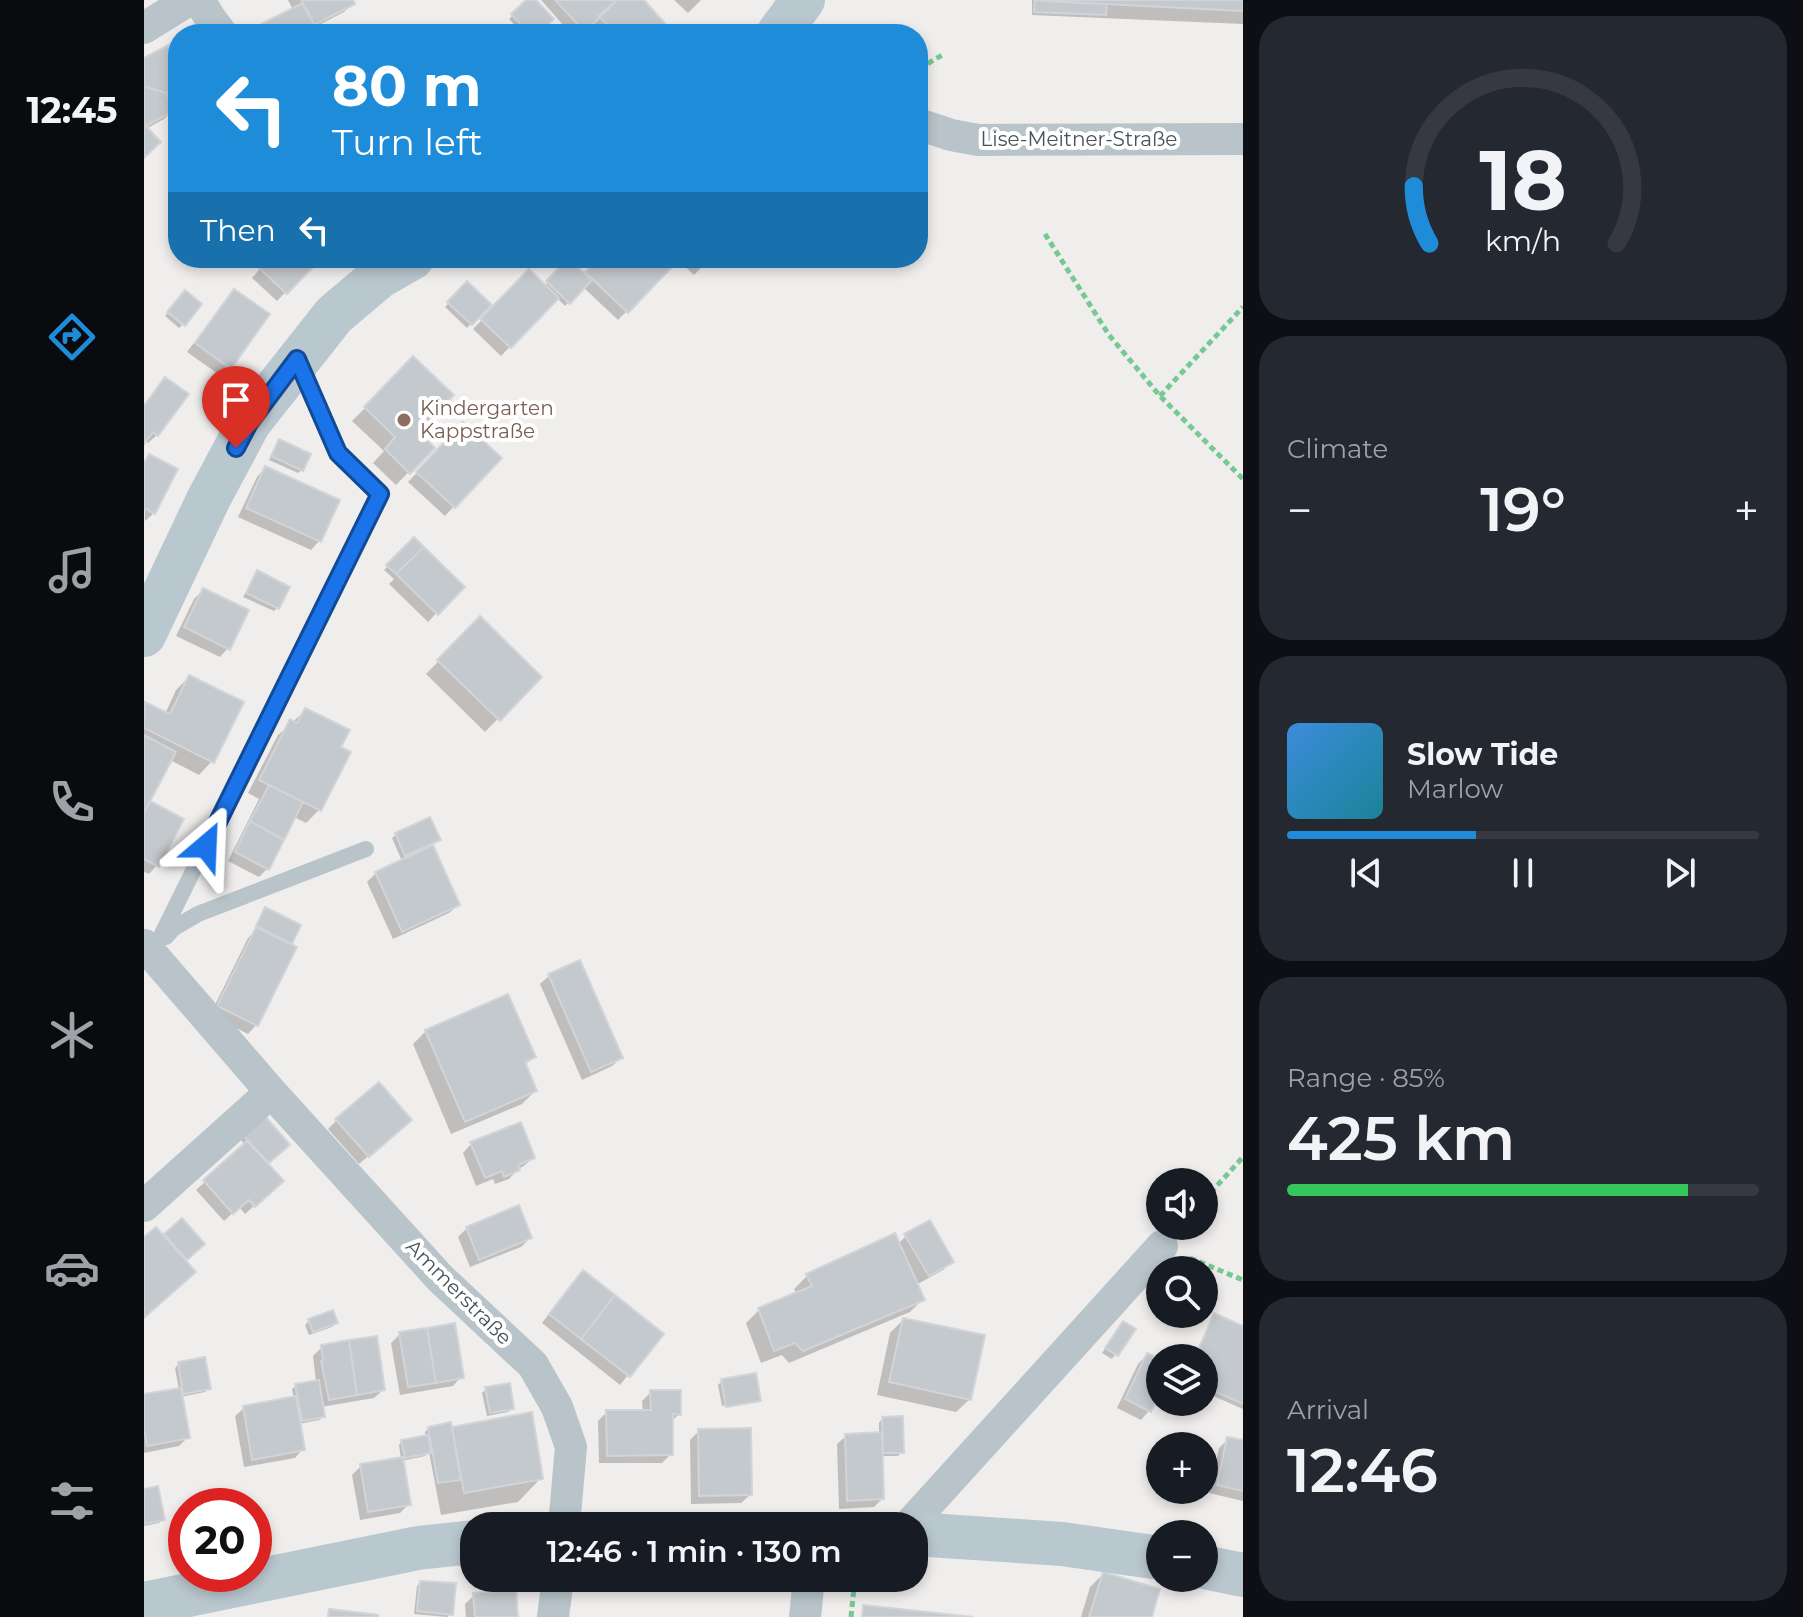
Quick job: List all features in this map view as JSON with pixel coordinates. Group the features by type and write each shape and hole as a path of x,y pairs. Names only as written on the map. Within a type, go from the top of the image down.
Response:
{"street":[{"path":"144,28 189,0"},
{"path":"199,0 214,24"},
{"name":"Lise-Meitner-Straße","path":"928,127 978,140 1243,139"},
{"path":"144,635 209,498 249,423 334,315 379,277 395,268"},
{"name":"Ammerstraße","path":"148,949 271,1092 440,1278 533,1365 557,1407 571,1447 565,1512"},
{"path":"144,1206 271,1092"},
{"path":"921,1512 1162,1246"},
{"path":"928,1535 1062,1544 1146,1556"},
{"path":"144,1604 418,1548 460,1544"},
{"path":"1218,1570 1243,1575"},
{"path":"553,1617 556,1592"},
{"path":"805,1617 808,1592"}],"lane":[{"path":"148,949 380,494 338,453 297,359"},
{"path":"148,949 198,914 366,849"}],"path":[{"path":"928,63 944,54"},
{"path":"1045,234 1109,335 1160,396 1243,479"},
{"path":"1160,396 1243,307"},
{"path":"1218,1185 1243,1157"},
{"path":"1162,1246 1243,1280"},
{"path":"851,1617 854,1592"}],"building":[{"path":"301,0 353,0 355,4 313,24"},
{"path":"526,0 536,0 554,19 548,24 520,24 511,14"},
{"path":"555,0 617,0 593,24 578,24"},
{"path":"617,0 644,0 666,24 607,24 599,16"},
{"path":"1035,0 1107,4 1106,15 1034,12"},
{"path":"1243,0 1243,11 1044,1"},
{"path":"303,3 314,24 261,24"},
{"path":"168,45 168,92 144,86 144,58"},
{"path":"144,86 166,93 168,114 144,127"},
{"path":"144,127 161,142 144,158"},
{"path":"259,268 312,268 287,294"},
{"path":"558,268 579,268 592,280 570,304 546,281"},
{"path":"589,268 671,268 628,313 585,272"},
{"path":"529,269 559,298 511,348 480,319"},
{"path":"467,281 492,305 472,325 447,302"},
{"path":"234,289 270,314 231,369 195,343"},
{"path":"185,290 202,304 185,326 167,312"},
{"name":"Kindergarten Kappstraße","path":"413,356 454,395 419,432 435,448 410,474 385,449 395,437 364,407"},
{"path":"165,377 189,394 158,436 153,432 144,444 144,406"},
{"path":"463,422 502,458 455,508 416,472"},
{"path":"279,439 311,454 303,471 271,456"},
{"path":"149,454 178,469 155,514 144,508 144,463"},
{"path":"265,466 340,500 321,542 246,508"},
{"path":"414,537 424,547 396,574 386,565"},
{"path":"424,547 465,587 438,615 396,574"},
{"path":"257,570 290,587 279,609 246,593"},
{"path":"203,588 249,610 230,650 184,627"},
{"path":"480,616 542,677 500,721 437,660"},
{"path":"189,675 244,702 214,763 144,728 145,702 170,714"},
{"path":"305,708 350,730 341,747 351,752 321,811 259,780 290,719 297,723"},
{"path":"144,735 176,752 144,813"},
{"path":"269,785 303,802 284,840 250,821"},
{"path":"150,801 184,819 159,867 144,859 144,813"},
{"path":"430,817 441,840 405,856 395,833"},
{"path":"250,821 284,840 269,870 235,852"},
{"path":"433,845 460,905 402,932 375,872"},
{"path":"265,907 301,925 292,944 256,926"},
{"path":"256,927 297,947 258,1026 217,1006"},
{"path":"580,960 623,1058 591,1072 548,974"},
{"path":"508,994 536,1057 525,1062 537,1091 465,1122 425,1030"},
{"path":"379,1082 412,1120 369,1157 335,1119"},
{"path":"265,1116 290,1145 269,1163 243,1135"},
{"path":"521,1122 535,1158 518,1165 520,1170 504,1177 502,1171 485,1178 470,1142"},
{"path":"247,1141 284,1181 255,1207 249,1200 233,1214 203,1180"},
{"path":"519,1205 532,1238 479,1260 466,1227"},
{"path":"182,1218 205,1244 187,1260 164,1234"},
{"path":"930,1220 954,1262 929,1276 904,1234"},
{"path":"156,1227 196,1272 144,1318 144,1237"},
{"path":"895,1233 925,1300 803,1351 795,1343 774,1351 758,1308 812,1286 806,1274"},
{"path":"583,1270 615,1295 581,1339 549,1314"},
{"path":"615,1295 664,1334 630,1377 581,1339"},
{"path":"333,1310 338,1323 313,1332 308,1319"},
{"path":"1218,1315 1243,1326 1243,1404 1218,1393 1218,1344 1201,1344 1208,1328 1218,1328"},
{"path":"903,1318 985,1335 971,1400 889,1382"},
{"path":"1123,1321 1136,1329 1118,1356 1105,1348"},
{"path":"455,1323 464,1378 436,1383 427,1328"},
{"path":"427,1328 436,1383 408,1387 399,1332"},
{"path":"377,1336 385,1390 357,1395 349,1340"},
{"path":"349,1340 357,1395 329,1400 321,1345"},
{"path":"1146,1355 1146,1410 1125,1399"},
{"path":"205,1357 211,1389 183,1394 178,1362"},
{"path":"756,1373 761,1401 726,1407 721,1379"},
{"path":"319,1380 325,1417 302,1421 295,1384"},
{"path":"510,1383 514,1409 490,1413 485,1387"},
{"path":"181,1388 190,1438 147,1446 144,1394"},
{"path":"650,1390 681,1390 681,1415 673,1414 673,1455 607,1456 606,1410 651,1410"},
{"path":"296,1396 305,1450 252,1460 243,1406"},
{"path":"532,1412 543,1479 464,1493 452,1427"},
{"path":"903,1416 904,1453 883,1453 882,1417"},
{"path":"451,1422 461,1480 438,1483 428,1427"},
{"path":"751,1428 752,1495 699,1496 698,1429"},
{"path":"882,1432 884,1499 847,1501 845,1434"},
{"path":"428,1435 431,1453 405,1458 401,1440"},
{"path":"1227,1437 1243,1440 1243,1491 1218,1485"},
{"path":"403,1457 411,1505 368,1512 360,1464"},
{"path":"158,1486 165,1520 144,1524 144,1489"},
{"path":"1103,1572 1146,1585 1146,1592 1159,1592 1152,1617 1089,1617"},
{"path":"420,1581 456,1583 453,1615 417,1611"},
{"path":"516,1592 518,1617 475,1617 473,1593"},
{"path":"863,1605 973,1617 862,1617"},
{"path":"329,1609 378,1615 378,1617 328,1617"}],"place":[{"name":"Kindergarten Kappstraße","path":"404,420"}],"route":[{"path":"206,846 380,494 338,453 297,359 249,423 236,448"}]}
